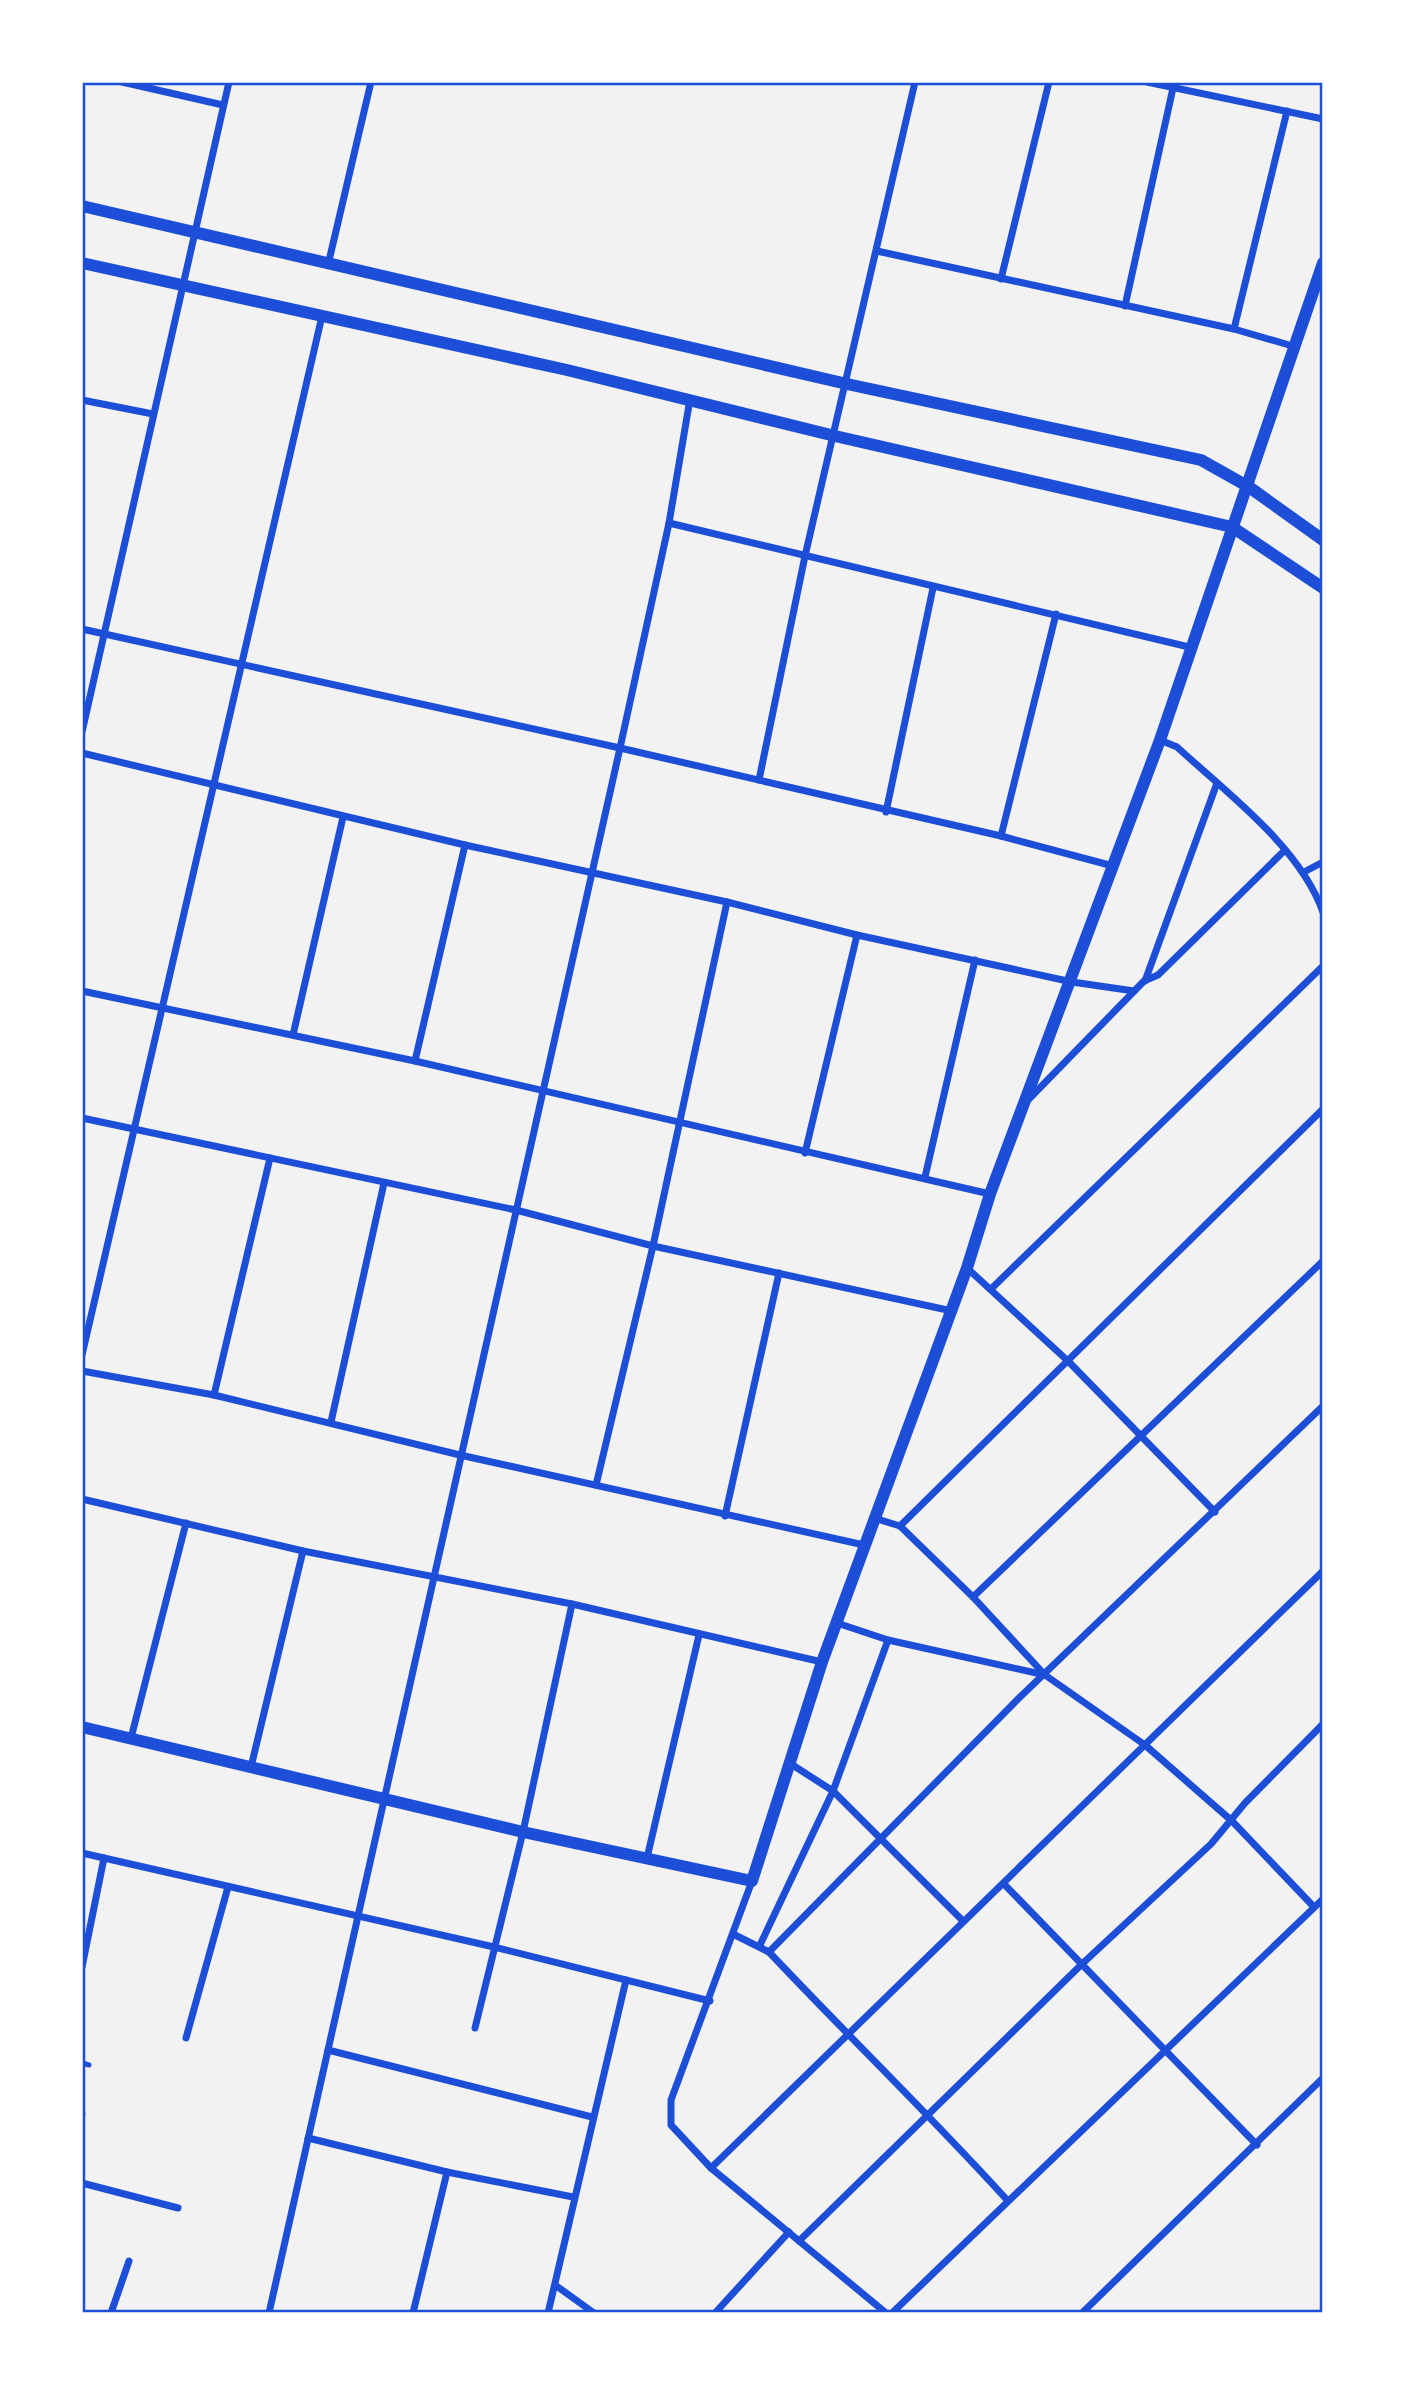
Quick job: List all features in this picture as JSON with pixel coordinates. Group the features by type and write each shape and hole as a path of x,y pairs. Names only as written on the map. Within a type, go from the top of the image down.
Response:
{"street":[{"path":"122,82 223,105"},
{"path":"82,732 229,82"},
{"path":"328,265 371,82"},
{"path":"759,780 805,556 915,82"},
{"path":"1002,279 1049,82"},
{"path":"1147,82 1323,119"},
{"path":"1125,306 1173,88"},
{"path":"1234,329 1287,111"},
{"path":"82,206 847,384 1201,460 1249,487 1323,540"},
{"path":"877,251 1234,329 1296,347"},
{"path":"82,263 183,288 322,316 691,399 835,436 1232,527 1323,588"},
{"path":"886,2313 711,2168 671,2124 671,2100 710,2001 752,1881 822,1661 952,1311 990,1194 1072,982 1160,740 1189,647 1249,487 1323,263"},
{"path":"82,1355 165,1007 212,784 322,316"},
{"path":"269,2313 620,748 669,523 691,399"},
{"path":"82,400 153,414"},
{"path":"669,523 1189,647"},
{"path":"886,812 933,588"},
{"path":"1000,836 1056,614"},
{"path":"82,629 620,748 886,812 1000,836 1114,866"},
{"path":"1160,740 1177,747 1285,850 1304,872 1323,912"},
{"path":"82,753 342,817 592,871 857,935 1072,982 1134,991"},
{"path":"1144,981 1217,783"},
{"path":"293,1035 342,817"},
{"path":"415,1061 465,845"},
{"path":"1026,1102 1144,981 1158,975 1285,850"},
{"path":"1304,872 1323,862"},
{"path":"596,1485 653,1246 727,902"},
{"path":"805,1153 857,935"},
{"path":"925,1177 975,960"},
{"path":"991,1289 1323,966"},
{"path":"82,991 415,1061 679,1125 925,1177 990,1194"},
{"path":"900,1526 1323,1109"},
{"path":"82,1118 516,1210 653,1246 952,1311"},
{"path":"214,1395 270,1158"},
{"path":"331,1422 384,1183"},
{"path":"973,1597 1142,1438 1323,1261"},
{"path":"967,1268 1069,1362 1215,1512"},
{"path":"725,1516 779,1273"},
{"path":"82,1371 214,1395 460,1455 864,1545"},
{"path":"769,1952 1045,1675 1323,1406"},
{"path":"82,1499 303,1551 572,1604 822,1661"},
{"path":"874,1518 900,1526 973,1597 1045,1675 1145,1745 1232,1821 1314,1907"},
{"path":"131,1738 186,1523"},
{"path":"251,1767 303,1551"},
{"path":"711,2168 1323,1571"},
{"path":"475,2028 523,1832 572,1604"},
{"path":"837,1623 888,1640 1045,1675"},
{"path":"647,1858 699,1635"},
{"path":"760,1945 833,1791 888,1640"},
{"path":"799,2241 1232,1821 1245,1803 1323,1724"},
{"path":"82,1727 523,1832 752,1881"},
{"path":"791,1764 833,1791 963,1921"},
{"path":"82,1853 494,1947 710,2001"},
{"path":"82,1967 104,1858"},
{"path":"1004,1884 1257,2145"},
{"path":"186,2038 228,1887"},
{"path":"892,2313 1323,1899"},
{"path":"733,1934 760,1945 769,1952 849,2036 930,2115 1008,2201"},
{"path":"548,2313 573,2197 626,1980"},
{"path":"328,2050 592,2117"},
{"path":"1082,2313 1323,2078"},
{"path":"308,2138 447,2172 573,2197"},
{"path":"413,2313 447,2172"},
{"path":"82,2183 178,2208"},
{"path":"715,2313 789,2232"},
{"path":"111,2313 129,2261"},
{"path":"555,2285 594,2313"}]}
